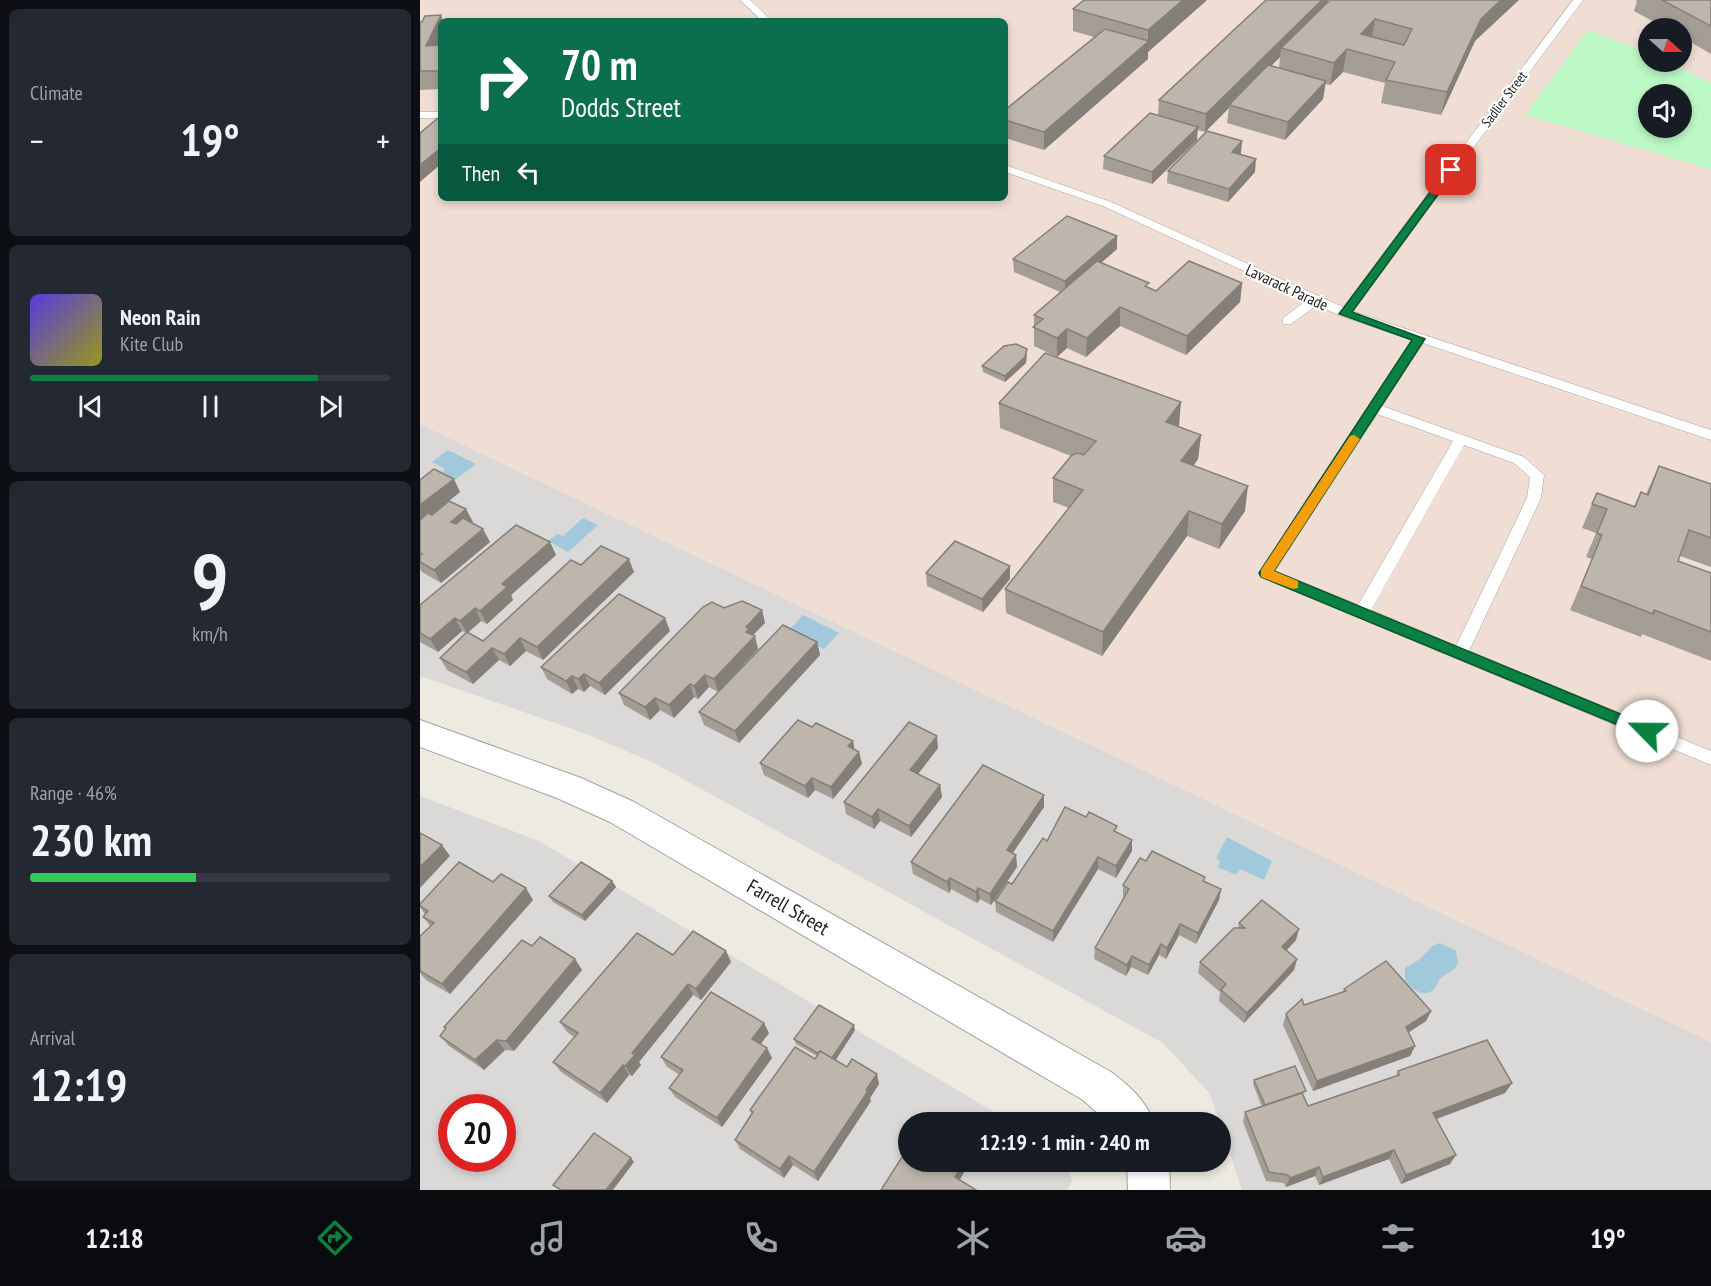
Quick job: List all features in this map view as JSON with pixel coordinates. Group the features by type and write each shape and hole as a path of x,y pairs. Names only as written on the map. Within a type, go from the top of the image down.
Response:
{"street":[{"name":"Farrell Street","path":"420,734 569,788 622,812 1097,1086 1116,1100 1126,1112"},
{"path":"1148,1172 1149,1190"}],"lane":[{"path":"745,0 764,18"},
{"name":"Sadlier Street","path":"1345,314 1578,0"},
{"path":"420,115 438,115"},
{"name":"Lavarack Parade","path":"1008,169 1107,204 1345,314 1711,435"},
{"path":"1287,321 1315,300"},
{"path":"1419,339 1266,573 1461,652 1711,758"},
{"path":"1374,408 1519,460 1537,475 1534,498 1461,652"},
{"path":"1362,612 1461,438"}],"shaded area":[{"path":"420,0 1711,0 1711,1042 420,424"},
{"path":"420,424 1711,1042 1711,1190 1242,1190 1231,1157 1231,1112 1216,1112 1210,1094 1163,1043 654,763 584,733 420,676"},
{"path":"420,796 539,841 994,1112 898,1112 898,1172 1069,1172 1072,1181 1067,1190 420,1190"}],"green space":[{"path":"1588,30 1638,48 1638,72 1689,72 1711,83 1711,169 1525,115"}],"water":[{"path":"448,450 476,464 456,479 443,472 445,469 432,462"},
{"path":"583,518 598,525 568,552 548,541 557,534 563,536"},
{"path":"803,615 839,633 824,649 788,631"},
{"path":"1227,837 1272,861 1264,880 1240,869 1236,875 1218,867 1220,861 1216,858"},
{"path":"1440,943 1456,951 1458,963 1441,978 1433,990 1421,993 1405,980 1405,968 1420,959 1432,946"}],"building":[{"path":"1084,0 1183,0 1148,30 1073,9"},
{"path":"1266,0 1322,0 1206,114 1159,100"},
{"path":"1330,0 1501,0 1481,19 1447,92 1386,80 1395,62 1347,49 1334,63 1281,48","holes":["1375,19 1412,29 1404,45 1361,34"]},
{"path":"1662,0 1711,0 1711,26"},
{"path":"441,15 426,46 438,45 438,71 420,71 420,22 425,16"},
{"path":"1105,29 1149,41 1044,132 1008,121 1008,108"},
{"path":"1268,65 1326,81 1288,122 1229,105"},
{"path":"1150,113 1198,127 1152,172 1104,156"},
{"path":"438,118 438,150 420,165 420,133"},
{"path":"1207,131 1242,141 1232,152 1256,159 1229,189 1168,171"},
{"path":"1067,216 1117,236 1065,281 1013,259"},
{"path":"1097,261 1149,283 1145,286 1156,291 1189,261 1242,283 1187,336 1120,307 1087,338 1067,329 1057,338 1033,327 1043,319 1034,315"},
{"path":"1016,344 1027,349 1025,357 1005,376 982,366 1004,346"},
{"path":"1045,353 1181,402 1166,422 1201,435 1181,461 1248,486 1222,524 1189,511 1103,632 1005,589 1083,490 1053,478 1072,455 1078,453 1084,455 1096,441 999,403"},
{"path":"1659,466 1711,484 1711,538 1689,530 1678,561 1711,573 1711,632 1654,610 1653,614 1581,586 1602,535 1597,533 1607,509 1592,504 1597,493 1635,507 1641,492 1648,495"},
{"path":"434,469 454,479 420,505 420,480"},
{"path":"449,501 466,509 451,522 456,524 463,518 483,529 434,570 420,562 422,554 420,553 420,520 428,513 432,515"},
{"path":"516,525 550,542 502,584 507,587 480,611 475,608 460,621 455,618 430,639 420,633 420,605"},
{"path":"955,541 1010,566 982,599 926,573"},
{"path":"601,546 629,559 537,647 520,638 504,654 492,648 466,672 440,658 467,632 483,641 571,560 581,565"},
{"path":"619,594 665,618 599,683 584,674 578,679 572,676 566,681 541,667"},
{"path":"742,601 762,610 746,627 749,629 746,632 755,636 714,679 705,675 694,686 690,684 669,705 655,698 645,707 619,693 703,607 712,602 724,608"},
{"path":"783,625 817,642 735,731 699,712"},
{"path":"798,720 812,727 816,723 853,741 848,746 859,752 831,787 812,778 805,786 760,763"},
{"path":"909,722 937,736 910,770 940,785 909,826 878,809 872,817 844,802"},
{"path":"983,765 1044,795 1007,850 1016,855 990,894 978,888 976,892 950,878 947,882 911,862"},
{"path":"1065,807 1086,817 1089,812 1117,826 1114,831 1132,840 1116,866 1098,857 1053,931 995,901 1008,882 1012,884 1043,838 1047,841"},
{"path":"420,833 442,845 420,867"},
{"path":"1152,851 1205,877 1203,881 1221,889 1198,933 1180,924 1167,948 1161,944 1149,965 1132,956 1127,965 1095,948 1129,889 1123,885 1140,858 1146,861"},
{"path":"459,862 493,882 501,874 526,888 442,984 420,971 420,936 434,923 423,917 428,911 420,904"},
{"path":"581,862 612,881 582,915 549,896"},
{"path":"1262,900 1299,929 1282,947 1297,959 1247,1013 1221,990 1226,984 1200,962 1234,928 1245,928 1239,923"},
{"path":"693,931 726,951 696,989 688,984 632,1053 635,1055 625,1066 623,1065 600,1093 553,1062 578,1033 560,1022 637,933 673,955"},
{"path":"540,937 575,959 506,1041 497,1040 475,1060 440,1036 446,1028 444,1027 522,940 532,946"},
{"path":"1386,961 1431,1011 1406,1027 1415,1046 1317,1081 1286,1014 1302,999 1304,1005 1346,991 1344,989"},
{"path":"711,992 764,1023 752,1039 767,1048 717,1118 669,1088 683,1070 661,1057"},
{"path":"819,1005 854,1025 832,1058 820,1051 819,1054 794,1039"},
{"path":"1487,1040 1512,1083 1433,1113 1456,1155 1406,1175 1394,1150 1323,1177 1319,1167 1290,1178 1288,1175 1269,1172 1245,1112 1302,1093 1308,1106 1399,1075 1398,1071"},
{"path":"795,1047 815,1059 820,1051 847,1067 852,1059 877,1074 814,1172 789,1156 780,1169 735,1140 753,1112 750,1110"},
{"path":"1295,1066 1306,1091 1265,1105 1254,1080"},
{"path":"594,1133 631,1158 606,1190 561,1190 553,1185"},
{"path":"898,1163 898,1172 958,1172 955,1177 976,1190 881,1190"}],"slow traffic":[{"path":"1293,584 1266,573 1354,439"}],"route":[{"path":"1451,170 1345,314 1419,339 1266,573 1647,731"}]}
